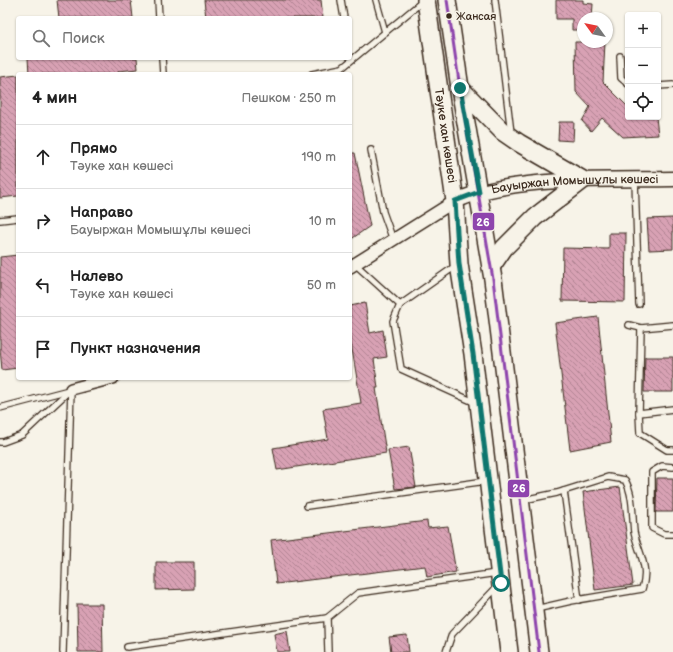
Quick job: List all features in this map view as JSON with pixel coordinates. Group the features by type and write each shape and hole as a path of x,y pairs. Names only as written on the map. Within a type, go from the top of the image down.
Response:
{"main road":[{"name":"Тәуке хан көшесі","path":"425,0 455,201 459,264 473,354 509,652"},
{"name":"Тәуке хан көшесі","path":"446,0 493,279 539,652"},
{"path":"460,88 503,132 584,180 535,217 504,248 491,267"}],"street":[{"name":"Бауыржан Момышұлы көшесі","path":"455,201 479,192 511,186 584,180 673,179"},
{"path":"353,266 455,201"},
{"path":"71,389 105,380"}],"lane":[{"path":"158,0 159,16"},
{"path":"341,0 344,16"},
{"path":"376,0 385,32"},
{"path":"352,60 425,0"},
{"path":"495,0 512,138"},
{"path":"620,56 621,78 625,81"},
{"path":"162,60 163,72"},
{"path":"322,72 342,68 352,60"},
{"path":"661,86 673,86"},
{"path":"371,150 383,212 394,240"},
{"path":"635,180 639,304"},
{"path":"0,220 16,218"},
{"path":"459,264 400,305 393,321 401,369 479,404"},
{"path":"353,266 400,305"},
{"path":"629,325 641,328 673,325"},
{"path":"641,328 640,433 667,450 673,450"},
{"path":"0,408 71,389"},
{"path":"0,442 22,435 71,389"},
{"path":"63,652 71,389"},
{"path":"639,413 673,409"},
{"path":"673,467 662,466 652,472 652,528 664,534 673,534"},
{"path":"520,500 564,491 608,477 625,480 630,489 634,533 644,561 644,582 642,589 579,600 534,610"},
{"path":"307,506 488,480"},
{"path":"564,491 579,600"},
{"path":"127,647 328,618 358,593 500,578"},
{"path":"446,652 452,634 500,578"},
{"path":"328,618 328,652"}],"building":[{"path":"57,0 131,0 133,16 59,16"},
{"path":"204,0 321,0 323,16 206,16"},
{"path":"556,0 583,0 583,3 593,4 592,12 577,12 577,30 572,30 572,19 556,19"},
{"path":"575,42 577,42 577,48 605,48 603,82 625,104 625,120 656,120 658,135 623,137 602,118 591,131 582,121 590,107 576,92"},
{"path":"28,60 137,60 138,69 118,72 29,72"},
{"path":"16,75 16,196 0,198 0,77"},
{"path":"559,122 574,122 573,141 558,140"},
{"path":"352,153 355,153 370,226 352,239"},
{"path":"673,218 673,249 649,250 647,219"},
{"path":"609,233 626,233 625,302 562,301 563,248 609,249"},
{"path":"16,255 16,368 2,370 0,349 0,257"},
{"path":"365,303 370,333 383,330 387,357 374,359 378,388 376,388 386,453 277,470 273,448 328,439 323,409 361,403 352,349 352,306"},
{"path":"598,317 611,442 570,450 555,323"},
{"path":"645,357 673,357 673,392 644,392"},
{"path":"409,447 416,487 395,489 388,450"},
{"path":"657,478 673,478 673,512 656,512"},
{"path":"620,487 633,585 595,590 583,492"},
{"path":"427,521 428,528 448,526 456,572 427,577 425,566 276,584 271,540"},
{"path":"156,562 194,562 194,589 156,590"},
{"path":"77,604 102,604 103,652 78,652"},
{"path":"287,631 290,652 277,652 274,634"},
{"path":"407,635 409,652 391,652 389,637"}],"transit line":[{"name":"26","path":"447,0 460,88 493,279 539,652"}],"place":[{"name":"Жансая","path":"449,16"}],"route":[{"path":"460,88 479,192 455,201 459,264 473,354 501,583"}]}
